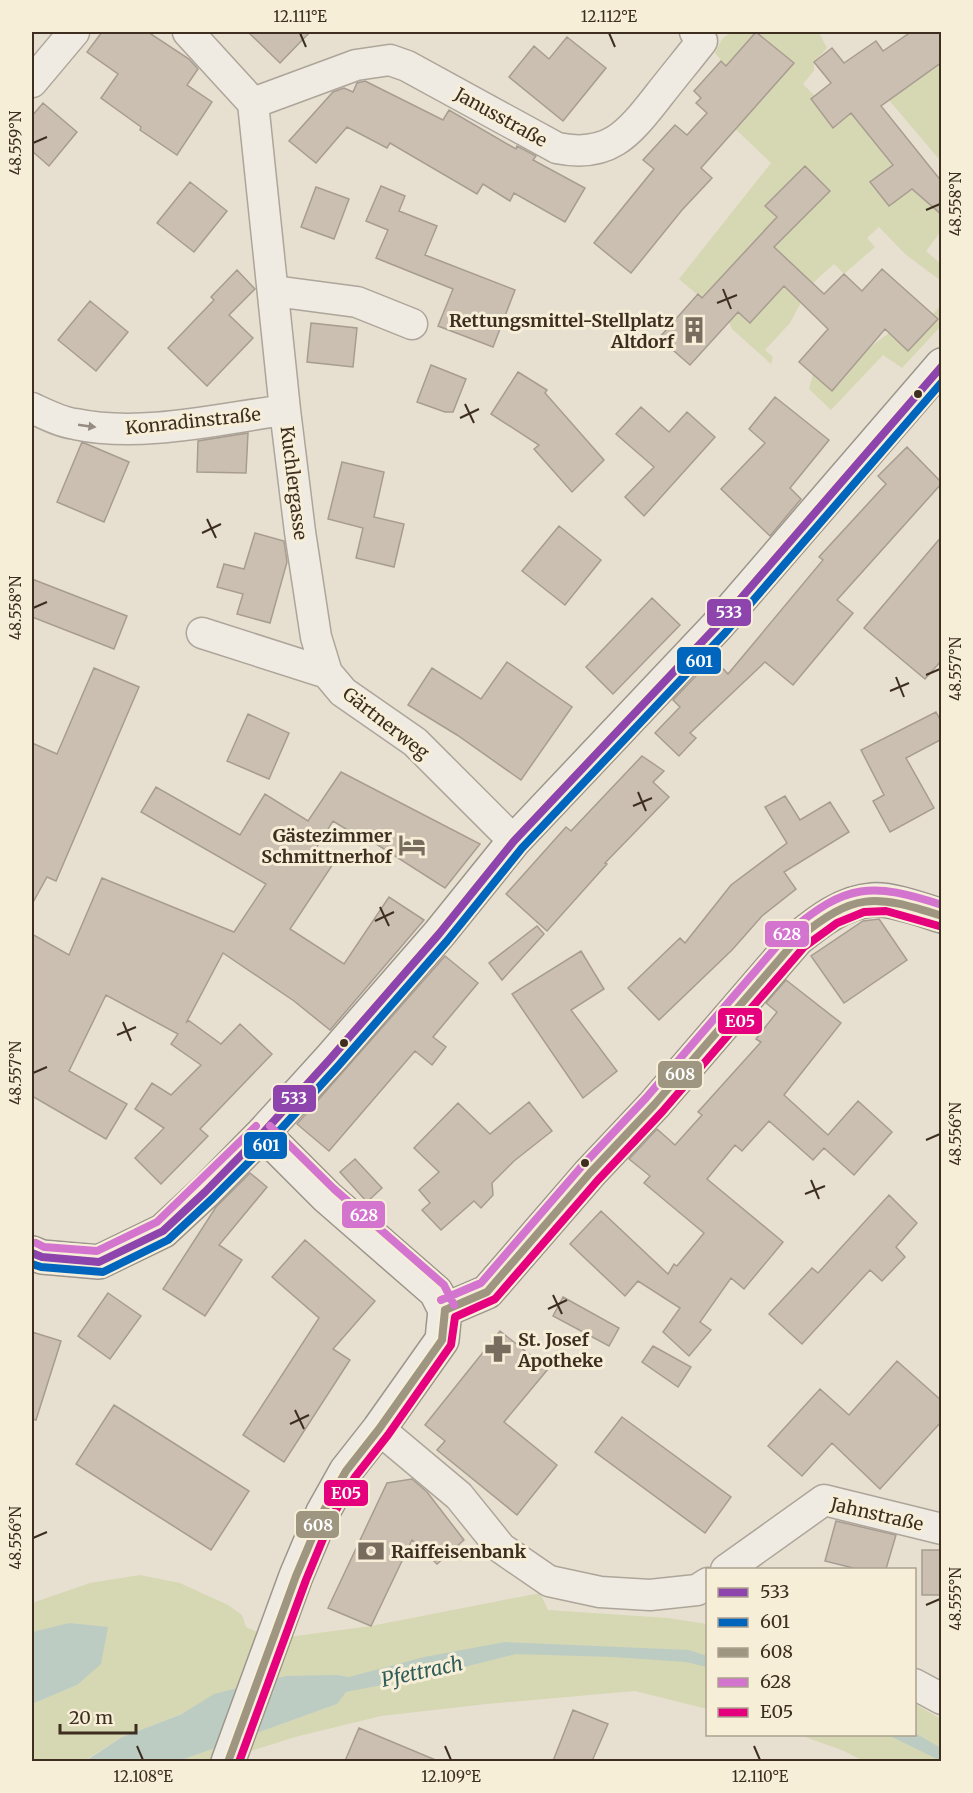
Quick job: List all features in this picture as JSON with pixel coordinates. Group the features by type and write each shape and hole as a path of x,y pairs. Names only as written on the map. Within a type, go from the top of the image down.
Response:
{"street":[{"path":"32,82 74,32"},
{"path":"188,32 253,103"},
{"name":"Janusstraße","path":"253,103 356,65 390,60 407,66 557,148 574,152 596,149 616,141 633,128 702,41 695,32"},
{"name":"Kuchlergasse","path":"253,103 300,532 316,637 327,673"},
{"path":"274,291 357,302 412,324"},
{"path":"32,1253 42,1257 99,1262 164,1231 263,1133 439,934 514,841 717,626 942,365"},
{"name":"Konradinstraße","path":"32,408 72,424 104,429 138,430 285,410"},
{"name":"Gärtnerweg","path":"202,633 327,673 343,692 415,742 514,841"},
{"path":"445,1310 487,1292 590,1173 654,1106 797,939 820,920 849,906 873,900 904,905 942,916"},
{"path":"228,1761 296,1576 323,1512 346,1471 442,1340 445,1310 436,1292 327,1197 263,1133"},
{"path":"379,1429 459,1496 501,1548 549,1581 600,1592 650,1596 704,1590"},
{"name":"Jahnstraße","path":"727,1568 824,1500 942,1529"},
{"path":"916,1685 942,1699"}],"green space":[{"path":"731,32 756,32 726,66 715,53 722,39"},
{"path":"758,32 823,32 820,35 827,48 814,62 814,71 803,84 815,96 811,99 833,127 851,113 892,164 896,162 870,182 889,206 912,189 941,215 941,231 926,251 941,264 941,281 905,254 879,227 867,238 875,247 844,274 834,264 814,282 813,288 806,293 790,323 765,350 773,357 771,364 732,329 729,322 679,279 771,163 726,120 794,63"},
{"path":"881,53 907,88 941,62 941,160 867,74"},
{"path":"941,305 941,326 902,368 883,355 831,410 809,389 813,374 833,390 869,348 889,333 909,350 937,319 933,314"},
{"path":"140,1575 180,1583 228,1605 242,1615 246,1627 273,1639 371,1626 540,1593 548,1610 668,1618 706,1624 706,1709 635,1691 487,1704 381,1716 295,1737 219,1761 179,1761 337,1704 349,1677 337,1675 184,1713 122,1737 84,1761 32,1761 32,1704 77,1685 70,1623 32,1632 32,1603 90,1583"},
{"path":"916,1705 941,1719 941,1761 863,1761 844,1751 803,1736 916,1736"}],"water":[{"path":"69,1623 108,1627 101,1664 77,1685 32,1704 32,1632"},
{"name":"Pfettrach","path":"505,1642 689,1650 706,1656 706,1667 686,1662 613,1657 516,1654 432,1675 346,1692 337,1704 179,1761 84,1762 122,1737 182,1714 214,1694 286,1676 337,1675 349,1677 424,1657"},
{"path":"916,1734 941,1748 941,1761 890,1736 916,1736"}],"building":[{"path":"102,32 148,32 189,59 198,69 187,85 212,102 177,155 140,130 141,127 101,98 118,74 87,52"},
{"path":"248,32 310,32 280,63"},
{"path":"756,32 794,63 701,168 712,178 682,210 631,273 594,243 654,169 643,160 675,125 687,135 707,113 696,103 701,98 694,91 721,61 726,66"},
{"path":"911,32 942,32 942,62 881,106 942,182 942,215 912,189 889,206 870,182 893,165 851,113 833,128 811,99 831,83 814,62 832,48 844,63 876,41 883,51"},
{"path":"567,37 606,68 563,121 509,77 534,46 549,59"},
{"path":"365,81 443,120 449,110 516,149 517,146 536,156 533,160 585,188 565,222 514,193 510,201 483,184 477,194 390,143 387,148 347,127 316,163 289,141 333,92 344,88 353,92 357,83"},
{"path":"43,103 77,132 49,166 32,151 32,116"},
{"path":"805,166 830,191 774,247 824,294 844,274 862,291 882,269 938,319 908,351 885,329 832,391 799,362 828,329 784,286 750,323 738,312 690,365 659,338 698,294 702,298 777,217 765,206"},
{"path":"190,182 227,211 194,252 157,223"},
{"path":"381,186 405,196 399,211 437,226 425,255 515,290 493,347 438,326 453,289 376,258 388,230 366,221"},
{"path":"316,187 349,199 334,239 301,227"},
{"path":"237,270 255,289 229,315 253,338 207,386 168,348 214,300 211,297"},
{"path":"90,301 128,332 96,371 58,340"},
{"path":"311,323 357,328 353,367 307,362"},
{"path":"431,365 466,379 453,412 445,412 417,402"},
{"path":"518,372 547,390 545,393 604,460 572,492 534,449 539,445 491,414"},
{"path":"775,397 829,440 790,488 801,499 770,536 721,489 765,443 749,429"},
{"path":"641,407 669,432 687,412 715,437 644,516 625,497 654,467 616,434"},
{"path":"248,433 246,473 197,472 198,441"},
{"path":"82,442 129,462 104,522 57,502"},
{"path":"907,447 942,483 837,600 853,613 793,685 765,662 690,733 696,738 679,756 655,733 680,707 673,700 713,658 728,674 823,560 819,557 886,484 878,476"},
{"path":"342,462 384,472 374,517 404,524 394,567 356,558 363,528 328,519"},
{"path":"559,526 601,560 565,605 522,571"},
{"path":"255,533 284,541 287,562 270,623 237,614 243,594 217,587 224,564 244,569"},
{"path":"942,536 942,660 925,679 864,628"},
{"path":"32,579 127,616 114,649 32,617"},
{"path":"652,598 680,625 613,694 586,667"},
{"path":"507,662 572,707 521,780 457,735 408,705 432,668 481,699"},
{"path":"94,668 139,687 56,881 47,877 32,904 32,743 57,754"},
{"path":"936,712 942,723 942,739 906,758 934,808 890,832 873,801 884,795 861,750"},
{"path":"248,714 289,733 269,779 227,761"},
{"path":"642,756 664,771 653,782 669,797 605,863 607,864 547,931 506,894 566,827 571,831"},
{"path":"341,772 480,844 445,888 356,831 354,834 333,821 316,848 335,861 290,929 344,964 389,897 424,920 330,1030 294,1001 223,953 186,1023 188,1020 221,1044 240,1024 272,1054 200,1129 208,1136 161,1184 135,1158 164,1128 135,1109 152,1083 171,1095 201,1065 171,1044 178,1034 106,995 69,1071 127,1104 106,1139 32,1096 32,934 69,955 102,878 234,932 266,884 141,812 156,787 240,835 265,794 308,821"},
{"path":"785,796 800,820 830,802 849,832 784,872 796,889 762,916 732,950 659,1020 628,988 680,938 685,943 731,885 787,843 765,807"},
{"path":"879,919 907,960 844,1003 811,956 863,921"},
{"path":"537,926 544,934 502,980 489,963"},
{"path":"581,951 604,989 571,1010 617,1071 583,1098 512,994"},
{"path":"445,956 478,983 433,1037 446,1047 432,1065 415,1051 329,1151 297,1124"},
{"path":"786,980 841,1023 784,1095 828,1135 858,1101 892,1132 854,1175 824,1148 813,1160 769,1121 742,1151 735,1145 707,1179 783,1242 744,1289 731,1278 700,1322 711,1330 689,1356 663,1332 680,1308 638,1281 625,1296 570,1244 601,1211 668,1274 674,1264 677,1266 704,1233 644,1183 650,1176 629,1159 657,1129 675,1145 702,1115 698,1112 761,1042 756,1039 777,1012 766,1003"},
{"path":"529,1102 552,1131 514,1161 492,1183 493,1195 481,1208 474,1201 441,1230 422,1210 430,1203 419,1190 439,1172 414,1148 458,1103 490,1134"},
{"path":"355,1159 382,1188 367,1202 340,1172"},
{"path":"250,1173 267,1187 219,1245 242,1260 205,1316 163,1289 216,1207"},
{"path":"889,1195 917,1223 896,1247 905,1257 882,1281 870,1270 802,1344 769,1314 812,1268 818,1273"},
{"path":"305,1240 375,1301 333,1349 350,1360 284,1462 243,1435 319,1318 272,1277"},
{"path":"108,1293 141,1316 110,1359 78,1336"},
{"path":"563,1297 619,1328 609,1346 553,1316"},
{"path":"500,1331 548,1369 504,1422 557,1465 517,1515 437,1450 445,1441 425,1425"},
{"path":"32,1332 61,1341 36,1420 32,1419"},
{"path":"653,1346 691,1367 678,1387 642,1362"},
{"path":"897,1361 942,1401 942,1421 880,1489 832,1443 802,1476 768,1446 820,1389 849,1415"},
{"path":"114,1405 249,1491 211,1550 76,1464"},
{"path":"622,1417 731,1497 705,1533 595,1452"},
{"path":"412,1479 427,1492 464,1540 437,1564 412,1540 371,1626 328,1608 387,1483"},
{"path":"836,1521 896,1535 886,1568 853,1568 825,1561"},
{"path":"922,1550 942,1550 942,1595 922,1595"},
{"path":"573,1710 608,1724 592,1761 553,1761"},
{"path":"359,1728 438,1761 345,1761"}],"transit line":[{"name":"533","path":"32,1253 42,1257 99,1262 163,1231 205,1192 263,1133 331,1058 439,934 514,841 717,626 942,366"},
{"name":"601","path":"32,1264 41,1267 103,1272 168,1240 212,1199 271,1140 339,1065 447,941 522,848 725,633 942,382"},
{"name":"628","path":"441,1300 481,1283 582,1166 646,1098 789,932 809,916 844,896 861,892 897,893 942,905"},
{"name":"608","path":"445,1310 487,1292 590,1173 654,1105 797,939 834,912 865,902 881,901 898,904 942,916"},
{"name":"E05","path":"239,1762 306,1580 332,1517 355,1477 388,1435 451,1345 455,1317 495,1299 598,1180 662,1112 804,947 837,923 864,912 886,911 939,926"},
{"name":"628","path":"36,1243 44,1247 97,1251 157,1222 256,1126"},
{"name":"628","path":"270,1126 334,1189 444,1285 454,1305"},
{"name":"608","path":"228,1762 296,1576 323,1512 346,1471 442,1340 445,1310"}],"place":[{"name":"Rettungsmittel-Stellplatz Altdorf","path":"694,330"},
{"name":"Gästezimmer Schmittnerhof","path":"412,845"},
{"name":"St. Josef Apotheke","path":"498,1349"},
{"name":"Raiffeisenbank","path":"371,1551"}]}
